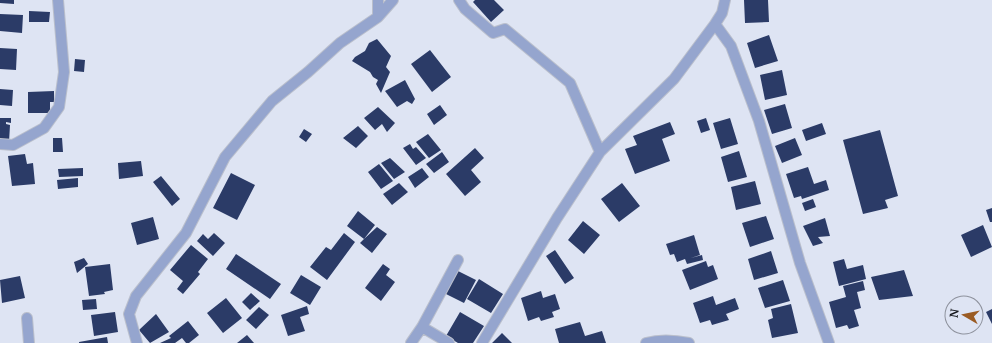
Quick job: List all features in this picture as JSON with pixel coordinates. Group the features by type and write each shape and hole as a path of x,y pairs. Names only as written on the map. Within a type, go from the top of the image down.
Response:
{"street":[{"path":"0,144 13,145 44,128 59,106 64,72 58,0"},
{"path":"378,0 378,17"},
{"path":"137,343 129,314 136,296 186,233 225,157 272,101 308,72 340,43 378,17 393,0"},
{"path":"459,0 465,9 493,33 505,29 570,83 600,152"},
{"path":"482,343 557,218 600,152 674,79 715,24 722,13 725,0"},
{"path":"715,24 731,46 759,120 800,263 829,343"},
{"path":"411,343 422,327 458,260"},
{"path":"26,318 29,343"},
{"path":"422,327 449,343"},
{"path":"646,343 657,340 671,339 689,343"}],"building":[{"path":"0,0 14,0 14,4 0,3"},
{"path":"475,0 494,0 504,10 491,22 473,2"},
{"path":"744,0 768,0 769,22 745,23"},
{"path":"29,11 50,12 49,22 29,22"},
{"path":"0,14 23,15 22,33 0,31"},
{"path":"769,35 778,61 755,68 747,43"},
{"path":"377,39 391,56 386,67 390,72 381,93 376,84 378,80 373,77 370,72 352,61 355,57 365,51 369,43"},
{"path":"0,48 17,49 16,70 0,69"},
{"path":"430,50 451,77 432,92 411,64"},
{"path":"75,59 85,60 84,72 74,71"},
{"path":"782,70 787,95 765,100 760,75"},
{"path":"405,80 415,99 412,104 407,101 397,107 385,91"},
{"path":"0,89 13,90 12,106 0,105"},
{"path":"54,91 54,102 50,102 50,113 28,113 28,92"},
{"path":"785,104 792,128 772,134 764,110"},
{"path":"440,105 447,115 434,125 427,114"},
{"path":"378,107 395,123 387,132 382,124 375,130 364,118"},
{"path":"0,118 11,118 11,123 6,122 6,124 10,125 9,142 0,141"},
{"path":"706,118 710,130 701,133 697,121"},
{"path":"730,118 738,144 721,149 713,123"},
{"path":"670,122 675,134 662,139 670,161 635,174 625,149 637,145 633,136"},
{"path":"822,123 826,134 806,141 802,130"},
{"path":"358,126 368,136 356,148 343,138"},
{"path":"304,129 312,134 306,142 299,137"},
{"path":"880,130 898,196 885,200 888,208 863,214 843,140"},
{"path":"428,134 441,150 429,158 416,142"},
{"path":"53,138 62,138 63,152 53,152"},
{"path":"795,138 802,155 782,163 775,146"},
{"path":"410,144 413,149 416,147 426,158 416,165 403,148"},
{"path":"475,148 484,158 471,170 481,182 465,196 446,174"},
{"path":"739,151 747,177 728,182 721,157"},
{"path":"442,152 449,162 434,173 426,164"},
{"path":"25,154 27,164 33,163 35,184 12,186 8,156"},
{"path":"390,158 405,172 394,179 381,163"},
{"path":"141,161 143,176 119,179 118,163"},
{"path":"379,164 393,181 381,189 368,172"},
{"path":"808,167 814,184 826,180 829,190 802,199 801,196 794,198 786,174"},
{"path":"83,168 83,176 59,177 58,169"},
{"path":"422,168 429,177 415,188 408,177"},
{"path":"231,173 255,185 237,220 213,208"},
{"path":"161,176 180,199 172,206 153,182"},
{"path":"78,178 78,187 58,189 57,180"},
{"path":"755,181 761,204 736,210 731,187"},
{"path":"399,183 408,192 392,205 383,194"},
{"path":"622,183 640,206 619,222 601,199"},
{"path":"813,199 816,207 805,211 802,203"},
{"path":"992,208 992,222 990,222 986,210"},
{"path":"358,211 375,225 364,239 347,226"},
{"path":"766,216 774,239 750,247 742,223"},
{"path":"153,217 159,239 137,245 131,223"},
{"path":"825,218 830,236 818,237 823,243 813,246 803,226"},
{"path":"583,221 600,235 584,254 568,240"},
{"path":"983,225 992,247 971,257 961,235"},
{"path":"377,227 387,234 372,253 360,243"},
{"path":"214,233 225,243 213,256 197,241 203,234 208,239"},
{"path":"344,233 355,242 327,280 310,267 326,247 331,250"},
{"path":"694,235 700,255 691,258 702,255 703,260 687,264 685,259 677,262 674,254 670,255 666,244"},
{"path":"191,245 208,259 198,272 200,274 183,294 177,289 183,281 170,270"},
{"path":"555,250 574,278 565,284 546,256"},
{"path":"771,251 778,273 754,280 748,259"},
{"path":"236,254 281,284 270,299 226,269"},
{"path":"84,258 88,264 77,273 74,262"},
{"path":"844,259 847,269 863,265 866,279 839,286 833,262"},
{"path":"706,261 708,267 713,265 718,279 690,290 682,270"},
{"path":"110,264 113,290 104,292 105,294 89,296 85,267"},
{"path":"383,264 390,269 386,275 395,282 381,301 365,288"},
{"path":"454,269 476,280 464,303 442,292"},
{"path":"904,270 913,296 879,300 871,277"},
{"path":"301,275 321,287 310,305 290,293"},
{"path":"20,276 25,298 2,303 0,280"},
{"path":"479,279 503,294 491,313 467,299"},
{"path":"783,280 790,301 765,308 758,288"},
{"path":"863,281 865,290 857,292 861,308 854,310 859,326 849,329 847,325 836,328 829,302 846,297 843,286"},
{"path":"541,291 543,298 555,294 560,309 552,312 554,317 541,321 539,317 528,321 521,298"},
{"path":"251,293 260,301 250,310 242,302"},
{"path":"713,296 716,305 735,298 739,309 726,314 729,320 712,325 710,320 700,323 693,303"},
{"path":"226,298 242,318 223,333 207,313"},
{"path":"96,299 97,309 83,310 82,300"},
{"path":"791,304 798,333 772,338 768,320 773,318 771,309"},
{"path":"307,306 309,314 300,317 305,331 288,336 281,315"},
{"path":"259,307 269,315 256,329 246,320"},
{"path":"992,309 992,324 986,312"},
{"path":"115,312 118,332 94,336 91,315"},
{"path":"460,312 484,326 473,343 458,343 446,336"},
{"path":"156,314 169,332 150,343 139,330"},
{"path":"188,321 199,335 189,343 186,343 182,338 175,343 160,343 171,338 169,336"},
{"path":"580,322 585,336 602,331 606,343 559,343 555,329"},
{"path":"502,333 512,343 492,343"},
{"path":"247,335 254,343 237,343"},
{"path":"107,337 108,343 79,343 79,342"}]}
